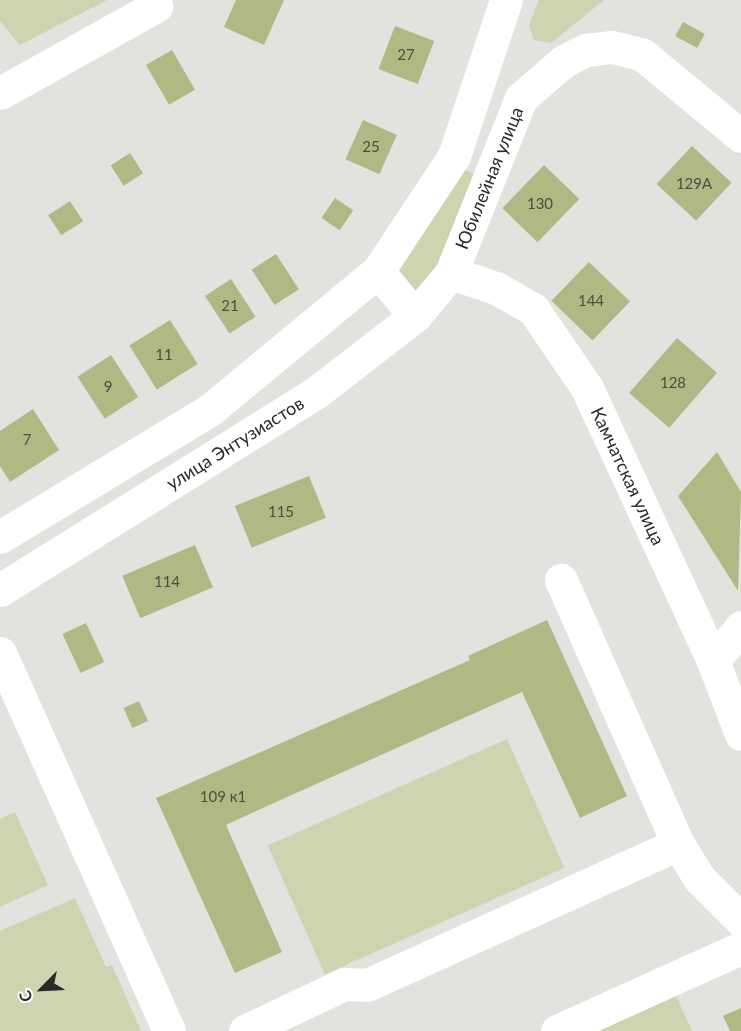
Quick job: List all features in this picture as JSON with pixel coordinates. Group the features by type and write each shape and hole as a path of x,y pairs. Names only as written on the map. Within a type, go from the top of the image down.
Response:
{"street":[{"path":"0,537 211,409 378,271 454,156 506,0"},
{"path":"0,93 156,6"},
{"name":"Юбилейная улица","path":"451,273 521,98 556,67 586,50 612,47 643,55 741,136"},
{"path":"454,156 492,172"},
{"path":"378,271 415,316"},
{"name":"улица Энтузиастов","path":"0,590 318,391 415,316 451,273"},
{"name":"Камчатская улица","path":"451,273 496,288 532,309 587,388 713,661 741,734"},
{"path":"75,490 99,526"},
{"path":"561,580 678,844 699,878 741,920"},
{"path":"713,661 741,627"},
{"path":"0,653 168,1031"},
{"path":"246,1031 344,984 367,985 678,844"},
{"path":"557,1031 741,948"}],"green space":[{"path":"0,0 107,0 20,45 0,21"},
{"path":"539,0 604,0 551,43 534,40 529,25"},
{"path":"465,170 478,175 445,258 418,303 391,267 455,173"},
{"path":"507,739 564,868 325,974 268,846"},
{"path":"15,812 48,885 0,907 0,819"},
{"path":"75,898 106,967 112,965 141,1031 0,1031 0,931"},
{"path":"676,996 692,1031 598,1031"}],"building":[{"path":"236,0 284,0 264,45 224,27"},
{"path":"683,22 705,34 697,48 675,36"},
{"path":"395,26 434,41 418,84 379,69"},
{"path":"172,50 195,90 169,105 146,65"},
{"path":"363,120 397,135 379,174 346,159"},
{"path":"692,146 731,183 696,221 657,184"},
{"path":"130,153 143,173 124,186 111,166"},
{"path":"544,165 579,199 538,242 502,208"},
{"path":"335,198 353,210 340,230 322,218"},
{"path":"70,201 83,221 61,235 48,215"},
{"path":"276,254 299,289 275,305 252,270"},
{"path":"589,262 630,302 592,340 551,301"},
{"path":"231,279 256,317 230,334 205,296"},
{"path":"170,320 198,364 157,390 129,345"},
{"path":"677,338 717,373 669,428 629,393"},
{"path":"111,355 138,397 105,419 77,377"},
{"path":"33,409 59,450 10,482 0,466 0,431"},
{"path":"717,452 741,492 738,591 678,496"},
{"path":"309,476 326,518 252,548 235,506"},
{"path":"195,545 213,587 140,618 122,576"},
{"path":"547,620 627,796 580,818 522,692 267,806 226,825 282,952 235,973 156,798 470,660 468,656"},
{"path":"86,623 104,662 81,673 62,634"},
{"path":"139,701 148,721 132,728 123,708"},
{"path":"741,1008 741,1031 730,1031 723,1016"}]}
